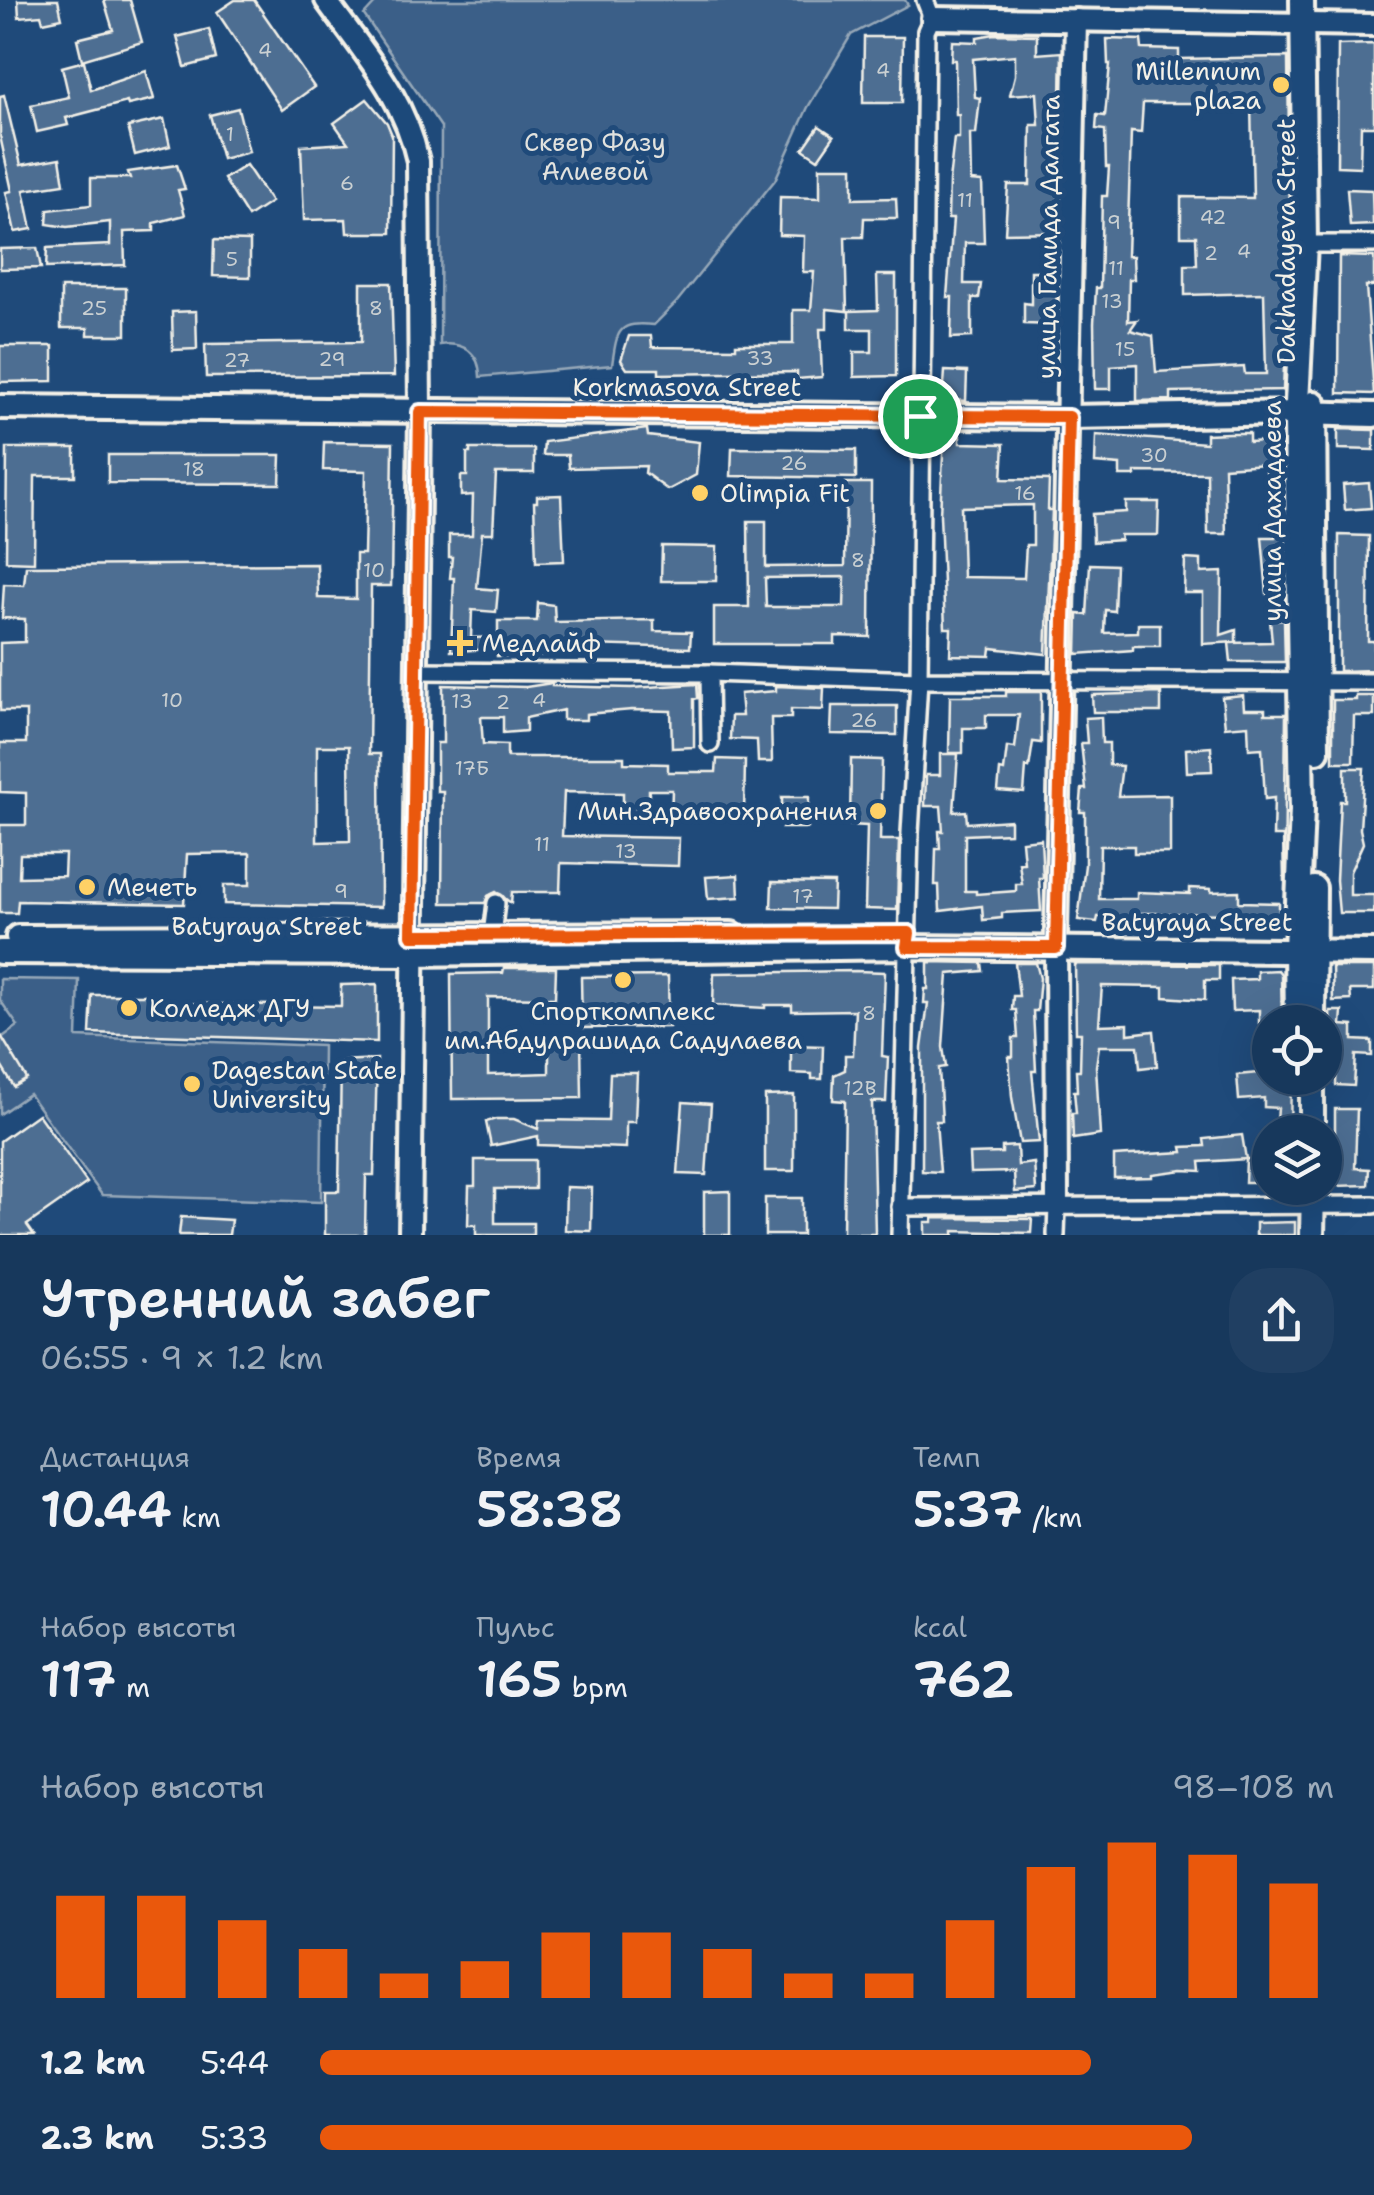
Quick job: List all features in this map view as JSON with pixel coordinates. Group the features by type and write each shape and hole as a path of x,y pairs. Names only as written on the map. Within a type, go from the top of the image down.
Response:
{"main road":[{"name":"Dakhadayeva Street","path":"1306,413 1315,244 1305,15 1317,0"},
{"name":"улица Дахадаева","path":"1299,1005 1308,945 1302,810 1309,681 1305,15"},
{"name":"Korkmasova Street","path":"0,408 1069,417 1374,415"},
{"name":"Batyraya Street","path":"1308,945 1374,936"},
{"name":"Batyraya Street","path":"0,937 411,945"},
{"name":"Batyraya Street","path":"0,952 908,940 1308,945 1374,952"},
{"path":"1308,945 1312,1005"},
{"path":"1298,1235 1303,1205"},
{"path":"1307,1205 1312,1235"}],"street":[{"path":"326,0 396,99 410,127 418,161 420,412 410,1235"},
{"path":"900,1235 910,833 918,680 928,9 1076,20 1305,15 1374,25"},
{"name":"улица Гамида Далгата","path":"1056,1235 1056,941 1076,20"},
{"path":"1315,244 1374,244"},
{"path":"416,671 918,680 1374,682"},
{"path":"709,674 710,744"},
{"path":"491,944 496,903"},
{"path":"900,1206 1057,1206 1252,1198"},
{"path":"1342,1201 1374,1205"}],"green space":[{"name":"Сквер Фазу Алиевой","path":"378,0 905,0 908,5 851,35 808,107 775,180 654,325 633,325 621,331 612,365 480,377 477,361 469,350 440,345 441,127 364,15"},
{"path":"0,979 79,980 77,1037 323,1046 321,1202 102,1195 29,1094 0,1114 0,1039 18,1026 0,1000"}],"building":[{"path":"18,0 58,0 62,18 43,22 41,15 19,17"},
{"path":"104,0 130,0 142,42 82,60 77,39 113,30"},
{"path":"235,0 254,0 314,87 282,110 217,12"},
{"path":"209,29 216,59 185,67 177,37"},
{"path":"1037,35 1037,54 1062,52 1058,232 1005,233 1008,185 1030,185 1031,125 1039,125 1037,93 1010,95 1015,55 973,59 975,97 980,98 976,134 970,134 971,181 982,182 984,243 965,243 964,284 981,284 979,298 972,298 972,337 951,338 952,297 947,297 953,219 948,219 949,181 954,138 959,138 952,41 977,42 977,37"},
{"path":"864,37 903,37 902,103 863,103"},
{"path":"1107,39 1141,40 1142,49 1179,50 1179,59 1288,57 1290,229 1282,229 1284,263 1288,263 1283,390 1171,392 1171,400 1137,401 1137,364 1111,366 1111,389 1095,389 1096,288 1100,288 1102,196 1107,196 1109,167 1105,130 1096,129 1097,115 1105,116","holes":["1143,103 1251,103 1253,198 1181,197 1181,236 1196,236 1197,265 1185,265 1185,295 1264,293 1266,374 1245,374 1244,367 1156,372 1153,336 1130,330 1137,320 1128,321 1129,279 1134,279 1133,256 1127,256 1131,132 1141,133"]},
{"path":"1374,44 1374,126 1361,126 1360,167 1337,166 1338,45"},
{"path":"84,61 91,90 146,71 154,99 66,118 68,125 37,132 31,105 69,97 62,67"},
{"path":"4,95 21,165 60,158 64,184 24,190 32,229 15,232 6,192 12,191 0,136 0,96"},
{"path":"367,99 392,135 391,233 347,233 346,219 304,220 301,146 348,143 334,123"},
{"path":"238,108 249,152 222,159 210,115"},
{"path":"164,119 170,146 135,155 128,127"},
{"path":"819,126 834,136 818,159 803,149"},
{"path":"177,165 185,189 178,190 185,215 154,223 154,231 124,232 125,265 46,268 47,248 110,245 110,222 67,227 47,224 48,210 91,205 91,178 130,178 128,172"},
{"path":"246,165 271,202 248,217 224,179"},
{"path":"820,167 853,167 853,199 896,198 897,218 864,218 863,237 845,237 847,311 827,309 827,329 820,329 822,377 797,379 797,372 659,374 659,369 627,369 621,360 629,336 651,336 652,347 793,344 793,310 811,310 814,272 803,272 804,236 779,235 780,197 820,198"},
{"path":"1347,189 1372,190 1373,225 1350,226"},
{"path":"214,240 250,241 250,277 213,276"},
{"path":"37,248 41,268 0,269 0,249"},
{"path":"1339,256 1374,257 1374,286 1366,286 1374,394 1338,393"},
{"path":"1031,271 1057,271 1056,325 1024,324 1024,303 1031,304"},
{"path":"877,275 896,275 896,376 854,377 854,352 872,352 872,329 849,329 849,311 878,310"},
{"path":"361,283 391,283 394,376 206,377 205,344 361,342"},
{"path":"61,288 126,288 126,335 88,335 88,328 61,328"},
{"path":"196,311 197,349 173,350 172,312"},
{"path":"0,346 53,346 53,381 0,382"},
{"path":"945,371 967,372 966,401 943,399"},
{"path":"647,429 648,436 699,442 696,475 668,490 645,473 646,466 569,468 568,455 543,455 544,442"},
{"path":"1338,429 1374,430 1374,450 1338,449"},
{"path":"1249,433 1249,442 1281,440 1282,513 1278,513 1278,503 1271,502 1265,464 1224,467 1226,534 1208,534 1207,473 1135,472 1135,476 1120,476 1120,465 1095,463 1096,435 1206,443 1206,434"},
{"path":"944,435 960,436 960,443 1004,444 1002,479 1049,480 1048,510 1052,510 1046,654 991,648 990,656 950,655 951,628 945,628 940,515","holes":["1033,505 1033,545 1026,545 1024,578 963,577 961,507"]},
{"path":"324,442 393,443 391,586 371,586 369,754 380,754 381,907 224,904 224,885 250,885 250,853 187,854 184,904 18,901 17,913 0,913 0,825 26,825 26,793 0,792 0,743 26,743 26,711 0,711 0,643 25,642 25,619 2,618 4,584 24,585 26,566 317,564 318,598 356,599 356,554 364,554 366,471 323,470","holes":["317,746 349,746 350,841 317,842","20,854 65,854 64,876 19,877"]},
{"path":"7,448 75,448 75,476 35,476 34,562 6,561"},
{"path":"732,448 856,450 856,478 731,476"},
{"path":"470,449 534,449 534,473 496,473 493,533 482,533 477,588 498,590 496,612 472,610 471,638 498,637 498,621 537,621 538,603 554,605 555,622 654,620 654,631 691,632 690,648 556,644 557,654 526,656 497,656 497,649 451,651 454,578 450,578 449,535 472,535 473,495 461,496 461,476 467,476"},
{"path":"108,455 281,455 280,484 108,483"},
{"path":"846,483 871,483 870,637 835,636 835,644 714,644 714,607 749,607 748,521 766,521 766,567 845,566","holes":["845,577 844,607 766,607 765,578"]},
{"path":"1369,483 1371,508 1345,510 1343,485"},
{"path":"561,495 564,561 536,562 534,502 537,496"},
{"path":"1126,502 1159,502 1158,535 1120,535 1121,540 1093,542 1092,514 1126,512"},
{"path":"1283,526 1284,592 1267,594 1262,537 1275,537 1275,527"},
{"path":"1339,535 1369,536 1368,641 1374,641 1374,670 1339,671"},
{"path":"662,546 717,547 716,581 661,581"},
{"path":"1185,559 1201,560 1201,573 1222,572 1221,635 1236,630 1236,642 1203,644 1203,593 1184,593"},
{"path":"1090,564 1116,565 1114,611 1105,610 1104,633 1138,632 1138,624 1160,624 1160,646 1077,654 1078,614 1087,615"},
{"path":"1284,619 1285,662 1231,662 1229,643 1272,642 1270,620"},
{"path":"552,683 631,688 697,684 694,747 672,748 671,711 632,710 586,714 586,720 563,720 563,710 526,718 526,731 503,733 503,717 481,717 483,744 507,745 507,757 624,757 624,763 668,764 668,772 716,772 717,759 745,760 744,817 671,819 672,790 649,790 649,816 623,816 623,793 564,792 562,836 679,838 678,866 561,863 560,892 512,892 511,903 496,892 485,903 442,903 443,791 437,791 437,743 443,743 443,685 526,687"},
{"path":"776,686 824,688 823,710 791,709 791,718 771,718 772,762 758,762 757,740 730,739 731,716 742,716 740,694 776,691"},
{"path":"1006,692 1041,692 1041,743 1033,742 1024,793 998,791 1007,747 1015,748 1019,715 986,715 986,728 963,728 963,753 949,753 950,696 1006,696"},
{"path":"1161,693 1161,712 1093,712 1092,695"},
{"path":"1243,695 1244,709 1286,714 1284,882 1283,836 1273,836 1274,798 1265,799 1262,748 1249,749 1248,725 1225,727 1222,697"},
{"path":"1356,696 1374,696 1374,716 1354,716 1353,762 1333,762 1333,700 1356,700"},
{"path":"832,706 897,706 897,735 831,734"},
{"path":"1101,717 1102,743 1109,743 1109,765 1122,766 1118,796 1170,795 1170,853 1134,853 1134,846 1100,846 1099,899 1137,899 1137,892 1190,894 1190,888 1239,891 1239,902 1279,903 1279,926 1251,926 1251,914 1131,913 1131,921 1117,921 1117,916 1098,917 1097,922 1078,920 1085,865 1085,812 1080,812 1082,789 1086,789 1081,743 1087,743 1085,718"},
{"path":"1211,747 1212,771 1187,772 1186,749"},
{"path":"940,754 958,754 954,812 966,811 967,823 1010,820 1010,833 965,835 965,891 1016,891 1016,884 1022,884 1022,841 1041,839 1041,911 1002,913 1002,918 983,920 982,906 940,911 939,885 935,885 936,849 940,849 939,831 943,831 941,806 925,806 926,775 940,775"},
{"path":"851,759 882,760 880,840 899,840 897,910 865,909 867,826 850,825"},
{"path":"1345,768 1364,768 1360,829 1363,843 1350,872 1350,895 1374,895 1374,913 1339,913 1336,880"},
{"path":"782,797 809,797 808,828 782,828"},
{"path":"738,875 739,897 708,899 706,877"},
{"path":"772,882 834,883 833,909 771,908"},
{"path":"928,962 982,963 983,971 948,974 943,1047 946,1067 939,1068 942,1121 936,1121 940,1172 922,1171 922,1048"},
{"path":"1015,963 1036,963 1040,978 1037,1011 1033,1011 1036,1071 1032,1071 1039,1142 1020,1143 1012,1097 1009,1057 1013,1057 1013,1038 1018,1038 1016,1010 1012,1010 1013,996 1019,996"},
{"path":"1075,964 1219,965 1219,980 1205,980 1205,1000 1164,997 1164,987 1102,986 1099,1025 1128,1024 1128,1034 1154,1031 1157,1066 1140,1068 1138,1046 1099,1046 1096,1066 1100,1135 1073,1139 1081,1033 1076,1033"},
{"path":"1332,967 1374,967 1374,990 1350,990 1351,1000 1333,1001"},
{"path":"504,968 556,968 555,998 488,997 488,1075 549,1073 549,1038 581,1038 582,1098 452,1099 451,974 503,973"},
{"path":"1278,970 1281,974 1282,1005 1252,1005 1252,1010 1232,1011 1231,980 1257,979 1257,971"},
{"path":"885,972 882,1056 888,1057 886,1102 872,1102 875,1234 843,1234 845,1101 833,1100 834,1075 845,1070 845,1055 853,1055 855,1010 792,1011 792,1005 713,1005 714,973"},
{"path":"668,976 669,1027 582,1028 581,977"},
{"path":"377,984 377,1042 90,1033 92,995 159,995 159,1003 341,1006 341,985"},
{"path":"1342,1025 1353,1026 1353,1040 1372,1041 1372,1056 1356,1055 1354,1086 1342,1085"},
{"path":"0,1034 27,1079 14,1087 0,1064"},
{"path":"791,1045 823,1046 822,1079 812,1079 812,1074 791,1073"},
{"path":"377,1059 374,1175 366,1175 365,1235 325,1235 325,1191 339,1191 341,1061"},
{"path":"610,1073 637,1073 635,1122 626,1122 626,1148 538,1145 538,1136 491,1146 486,1122 496,1119 514,1119 538,1129 539,1120 608,1121"},
{"path":"1252,1074 1252,1095 1291,1095 1290,1115 1277,1115 1278,1108 1264,1107 1264,1098 1239,1100 1237,1075"},
{"path":"794,1095 794,1171 765,1171 765,1096"},
{"path":"683,1102 711,1104 706,1175 678,1174"},
{"path":"1335,1109 1357,1109 1355,1168 1369,1169 1368,1185 1342,1186 1342,1115 1335,1115"},
{"path":"38,1114 87,1183 27,1225 34,1235 0,1235 0,1141"},
{"path":"1242,1135 1246,1159 1200,1162 1201,1171 1114,1178 1114,1156 1183,1152 1182,1147 1205,1146 1204,1139"},
{"path":"1017,1146 1018,1165 1034,1163 1036,1190 1015,1192 1014,1172 970,1173 969,1154 1002,1153 1002,1147"},
{"path":"1246,1159 1252,1159 1252,1182 1245,1182"},
{"path":"475,1160 535,1160 535,1189 495,1189 495,1223 533,1223 533,1235 476,1235 476,1225 468,1225 469,1186 475,1186"},
{"path":"566,1187 592,1188 591,1231 565,1230"},
{"path":"730,1191 730,1235 704,1235 704,1192"},
{"path":"765,1198 802,1198 802,1235 765,1235"},
{"path":"181,1217 231,1220 229,1235 179,1235"},
{"path":"933,1218 1032,1219 1031,1233 954,1231 954,1235 925,1235 925,1222 933,1222"},
{"path":"1295,1222 1295,1235 1256,1235 1256,1223"}],"place":[{"name":"Millennum plaza","path":"1281,85"},
{"name":"Olimpia Fit","path":"700,493"},
{"name":"Медлайф","path":"460,643"},
{"name":"Мин.Здравоохранения","path":"878,811"},
{"name":"Мечеть","path":"87,887"},
{"name":"Спорткомплекс им.Абдулрашида Садулаева","path":"623,980"},
{"name":"Колледж ДГУ","path":"129,1008"},
{"name":"Dagestan State University","path":"192,1084"}],"route":[{"path":"420,412 920,416 1069,417 1056,948 907,947 909,933 412,935 420,412"}]}
